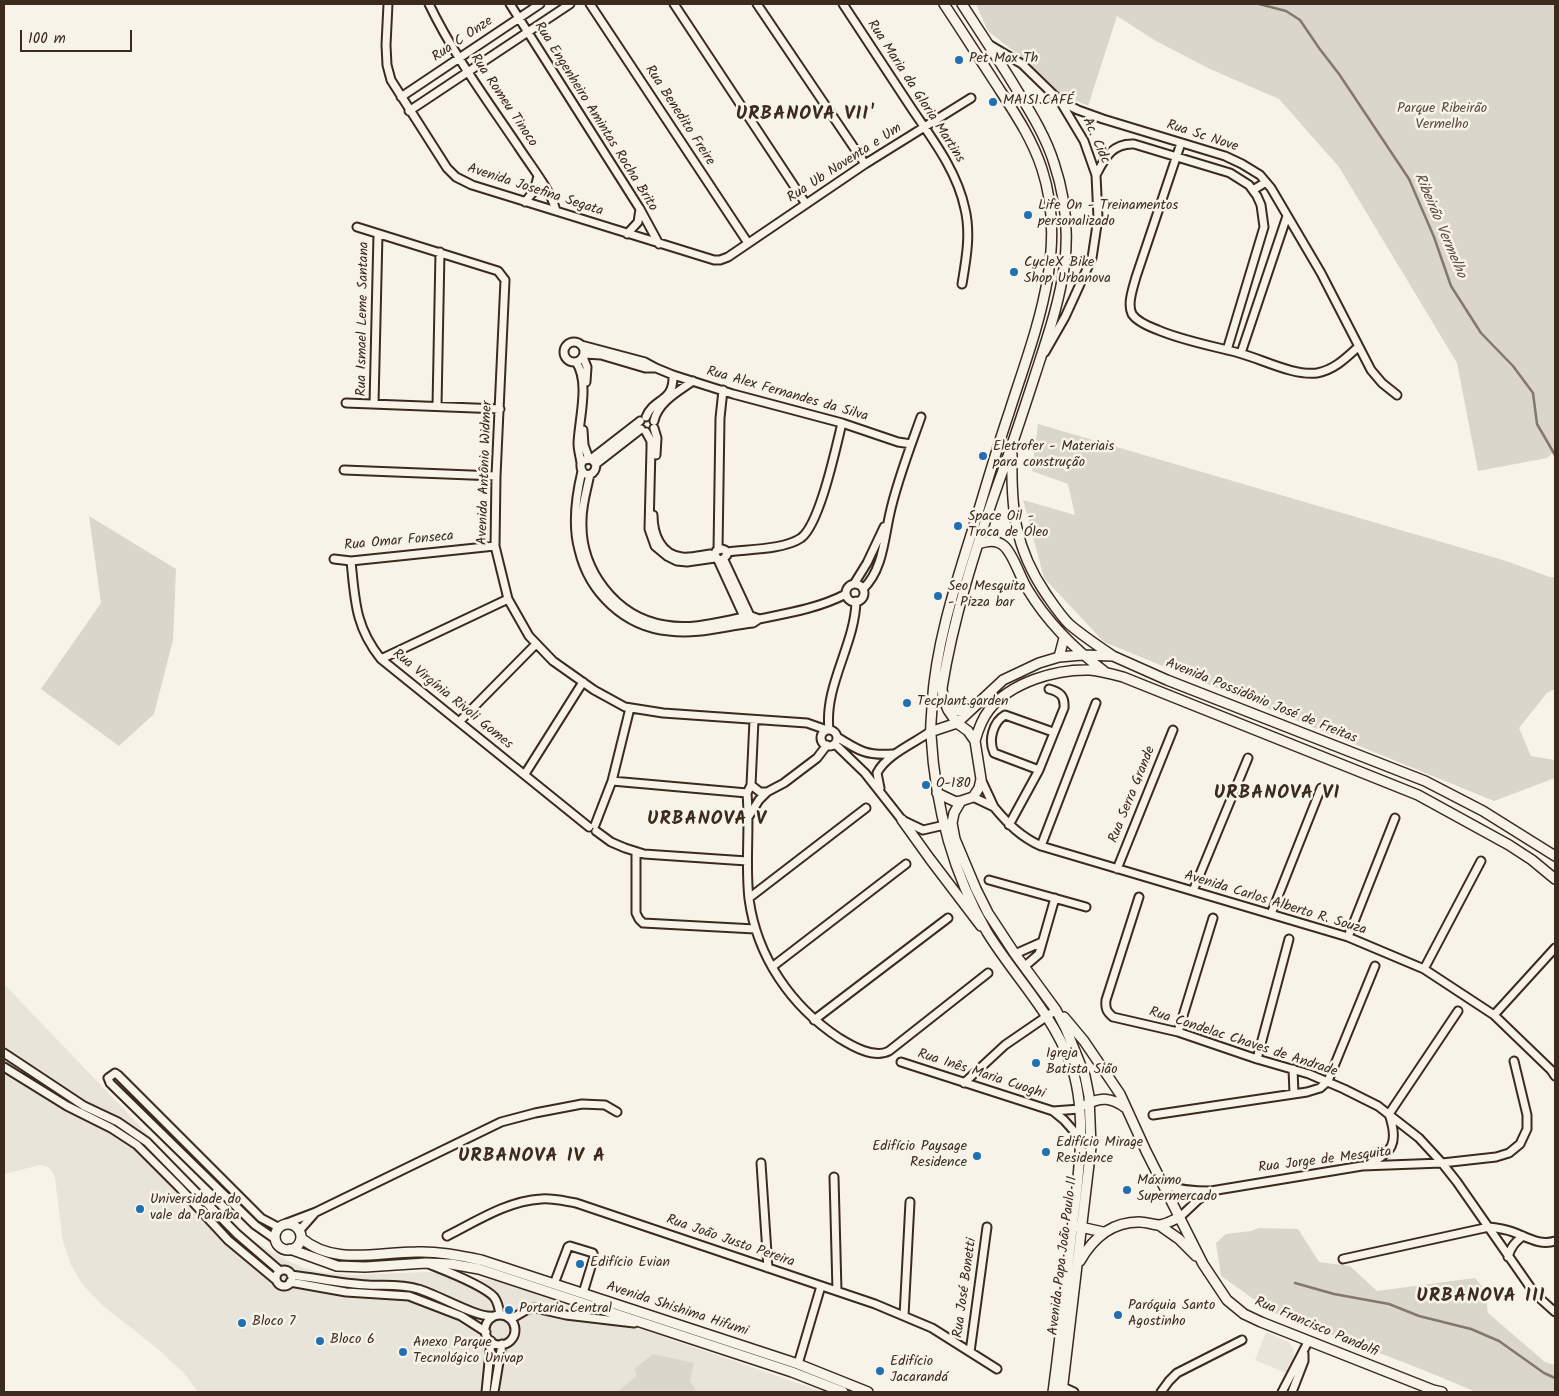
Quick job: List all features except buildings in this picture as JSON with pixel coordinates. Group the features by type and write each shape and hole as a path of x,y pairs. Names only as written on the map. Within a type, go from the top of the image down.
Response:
{"street":[{"name":"Avenida Josefina Segata","path":"388,4 386,45 387,66 391,80 441,160 456,177 472,185 714,260 724,259 734,253"},
{"name":"Rua Romeu Tinoco","path":"429,4 459,58 538,176 553,201 556,212"},
{"name":"Rua Engenheiro Amintas Rocha Brito","path":"510,4 640,209 659,244"},
{"name":"Rua C Onze","path":"401,97 540,4"},
{"name":"Rua C Onze","path":"409,111 570,4"},
{"name":"Rua Benedito Freire","path":"590,4 748,243"},
{"path":"674,4 806,204"},
{"path":"757,4 865,164"},
{"name":"Rua Maria da Gloria Martins","path":"842,4 953,174 966,210 967,248 962,284"},
{"path":"944,4 1021,123 1035,149 1050,198 1052,243 1047,287 1037,327 947,614 935,671 930,732 937,793 968,894 988,932"},
{"path":"962,4 989,44 1041,130 1055,164 1063,200 1067,240 1064,275 1058,306 1013,446 978,544 955,622 945,669 942,698 957,723 968,731 976,741 981,779 994,807"},
{"name":"Ac. Cidc","path":"989,44 1022,64 1060,101 1084,141 1096,175 1098,218 1092,258 1065,316 1039,363"},
{"name":"Rua Ub Noventa e Um","path":"734,253 865,164 971,98"},
{"name":"Rua Sc Nove","path":"1060,101 1078,110 1235,160 1260,175 1321,273 1371,370 1382,383 1397,395"},
{"path":"1181,143 1131,297 1132,314 1137,320 1159,331 1241,353 1298,372 1316,373 1329,370 1341,363 1358,347"},
{"path":"1096,175 1106,156 1115,148 1122,145 1139,145 1230,173 1253,190 1261,205 1264,227 1227,350"},
{"path":"525,202 534,191 538,176"},
{"path":"1253,190 1266,182"},
{"path":"627,234 638,222 640,209"},
{"path":"1241,353 1287,216"},
{"name":"Avenida Antônio Widmer","path":"358,227 498,271 505,280 496,476 495,546 508,599 529,636 536,644 553,661 594,690 630,708 663,713 807,723 828,730"},
{"name":"Rua Ismael Leme Santana","path":"374,404 378,234"},
{"path":"437,406 440,252"},
{"path":"581,467 585,474 595,472 584,445 583,431 587,367 581,345 571,342 564,349 566,359 576,362 583,381 578,445 581,467 575,512 578,549 593,583 615,609 635,622 655,629 670,632 703,631 822,605 846,594"},
{"name":"Rua Alex Fernandes da Silva","path":"581,345 645,362 672,374 723,390 842,423 898,442 912,444"},
{"path":"576,362 584,355"},
{"name":"Rua Alex Fernandes da Silva","path":"584,355 606,356 645,368 656,368"},
{"path":"672,374 673,385 670,393 649,410 643,425 651,441 648,529 655,546 667,556 677,561 687,562 777,546 803,537 819,509 842,423"},
{"path":"643,425 651,431 659,410 667,400 693,381"},
{"path":"723,390 720,418 720,555 751,620"},
{"path":"346,403 500,409"},
{"path":"581,467 584,460 592,461 643,425 651,417 657,438 653,524 658,541 664,548 682,557 720,555"},
{"path":"864,589 860,585 854,584 848,586 846,594 850,600 856,601 863,598 864,589 871,582 876,572 890,513 921,417"},
{"path":"1013,446 1012,499 1019,540 1026,559 1041,587 1059,614 1076,630 1113,656"},
{"path":"344,470 496,476"},
{"path":"590,474 582,509 585,550 593,570 610,596 635,614 666,626 695,626 751,620"},
{"path":"854,584 872,553 890,513"},
{"path":"978,544 996,542 1004,546 1027,589 1042,612 1064,638 1082,655 1105,672"},
{"name":"Rua Omar Fonseca","path":"334,559 351,561 495,546"},
{"name":"Rua Virgínia Rivoli Gomes","path":"351,561 355,600 361,628 381,659 611,842 636,852 747,861"},
{"path":"381,659 508,599"},
{"path":"822,737 828,730 829,706 855,619 856,601"},
{"path":"1059,657 1064,638"},
{"path":"459,722 536,644"},
{"name":"Avenida Possidônio José de Freitas","path":"957,723 971,712 1003,680 1039,663 1059,657 1082,655 1113,656 1167,680 1425,781 1483,811 1555,856"},
{"name":"Avenida Possidônio José de Freitas","path":"976,741 981,723 990,709 1023,684 1048,674 1059,672 1080,670 1105,672 1124,677 1418,795 1510,845 1555,879"},
{"path":"525,774 583,682"},
{"path":"1009,825 1039,770 1064,708 1064,700 1059,692 1049,689"},
{"path":"948,710 966,710 984,697"},
{"path":"1041,846 1096,703"},
{"path":"593,827 612,781 630,708"},
{"path":"1039,770 994,753 990,743 991,737 997,722 1005,715 1053,732"},
{"path":"754,720 747,861 749,898 755,929 772,967 792,996 814,1020 860,1048 878,1054 885,1053 988,973"},
{"path":"807,723 822,737 826,745"},
{"path":"881,793 877,773 893,754 930,732 957,723"},
{"path":"828,730 834,731 836,740 902,820 975,920 988,932"},
{"name":"Rua Serra Grande","path":"1117,869 1173,730"},
{"path":"836,740 874,755 893,754"},
{"path":"748,818 754,807 767,792 784,783 817,758 826,745 836,740"},
{"path":"1193,891 1248,758"},
{"path":"937,793 960,802 973,797 979,788 981,779"},
{"path":"612,781 751,788 760,792 767,792"},
{"path":"1271,914 1321,788"},
{"path":"973,797 994,807"},
{"path":"948,825 960,802"},
{"name":"Avenida Carlos Alberto R. Souza","path":"994,807 1009,825 1029,840 1041,846 1348,937 1424,969 1494,1015 1553,1067 1555,1076"},
{"path":"749,898 866,808"},
{"path":"1348,937 1395,818"},
{"path":"902,820 923,830 948,825"},
{"path":"948,825 988,913 1024,967 1056,1010 1005,1045 964,1082"},
{"path":"636,852 636,913 643,922 755,929"},
{"path":"1424,969 1481,861"},
{"path":"772,967 906,864"},
{"path":"989,880 1086,907"},
{"name":"Rua Condelac Chaves de Andrade","path":"1139,897 1106,1000 1105,1007 1107,1012 1113,1017 1178,1032 1328,1081 1362,1097 1389,1114 1419,1138 1442,1163 1535,1294 1555,1312"},
{"path":"1024,967 1039,954 1055,898"},
{"path":"814,1020 948,918"},
{"path":"1178,1032 1213,918"},
{"name":"Avenida Papa João Paulo II","path":"988,932 1046,1016 1070,1061 1079,1097 1078,1266 1062,1390"},
{"path":"1257,1059 1289,940"},
{"path":"1015,954 1042,942"},
{"path":"1494,1015 1555,948"},
{"path":"1153,1115 1294,1094 1320,1088 1328,1081 1374,966"},
{"name":"Avenida Papa João Paulo II","path":"1053,1392 1077,1227 1091,1147 1090,1103 1083,1069 1056,1010"},
{"name":"Rua Francisco Pandolfi","path":"1056,1010 1067,1020 1120,1094 1203,1264 1227,1300 1260,1322 1437,1392"},
{"path":"1362,1166 1378,1159 1390,1150 1394,1136 1389,1114 1458,1011"},
{"path":"4,1053 84,1106 118,1122 147,1142 237,1234 280,1271 285,1270 291,1279 346,1292 409,1296 461,1316 486,1332 491,1341 486,1392"},
{"name":"Rua Jorge de Mesquita","path":"1164,1185 1179,1190 1211,1190 1362,1166 1442,1163 1496,1157 1509,1153 1520,1144 1527,1129 1527,1115 1514,1061"},
{"name":"Rua Inês Maria Cuoghi","path":"901,1062 1053,1111 1080,1138"},
{"path":"4,1067 67,1106 111,1128 137,1145 228,1240 281,1286 286,1286 291,1279"},
{"path":"1293,1069 1294,1094"},
{"path":"300,1234 294,1225 283,1225 261,1218 118,1075 115,1073 110,1075 108,1078 110,1083 255,1225 275,1239 282,1248 290,1249 297,1246 300,1234 316,1212"},
{"path":"1080,1109 1099,1098 1109,1098 1126,1108"},
{"path":"275,1239 275,1235 283,1225 316,1212 501,1122 527,1114 582,1104 605,1105 617,1112"},
{"name":"Rua Inês Maria Cuoghi","path":"1053,1111 1080,1109"},
{"path":"761,1163 768,1268"},
{"path":"834,1177 837,1292"},
{"path":"1159,1225 1180,1217 1211,1190"},
{"name":"Rua João Justo Pereira","path":"447,1236 514,1204 551,1199 591,1208 904,1316 932,1328 997,1369"},
{"path":"904,1316 910,1202"},
{"path":"1078,1266 1092,1242 1103,1232 1127,1222 1159,1225 1179,1239 1203,1264"},
{"name":"Rua José Bonetti","path":"970,1352 987,1227"},
{"path":"1077,1227 1103,1232"},
{"path":"1343,1259 1489,1227 1505,1229 1541,1242 1555,1241"},
{"name":"Avenida Shishima Hifumi","path":"300,1234 319,1249 332,1254 352,1256 444,1252 481,1260 798,1364 868,1392"},
{"path":"1508,1257 1514,1244 1522,1236"},
{"path":"554,1284 568,1247 593,1253 594,1257 583,1293"},
{"name":"Avenida Shishima Hifumi","path":"290,1249 337,1266 365,1267 426,1263 450,1264 479,1269 792,1372 843,1392"},
{"path":"479,1269 481,1260"},
{"path":"426,1263 465,1280 493,1296 498,1303 497,1316"},
{"path":"276,1280 276,1275 280,1271"},
{"path":"291,1279 405,1286 434,1294 478,1315 488,1317 497,1316 511,1319 528,1309 535,1308 566,1315 646,1325"},
{"path":"798,1364 821,1286"},
{"path":"486,1332 487,1323 497,1316"},
{"path":"491,1341 502,1344 510,1341 515,1333 511,1319"},
{"path":"1161,1392 1177,1373 1242,1340"},
{"path":"1282,1392 1304,1354 1308,1342"},
{"path":"494,1392 502,1344"},
{"path":"1292,1392 1304,1361 1304,1354"},
{"path":"1062,1390 1074,1392"}],"shaded area":[{"name":"Universidade do vale da Paraíba","path":"4,984 252,1240 286,1260 319,1272 350,1275 428,1272 504,1282 824,1392 198,1392 183,1372 153,1345 102,1305 82,1284 71,1265 63,1242 55,1178 52,1171 48,1167 40,1165 4,1174"},
{"path":"1266,1332 1289,1342 1293,1348 1294,1355 1286,1373 1255,1360"}],"green space":[{"name":"Parque Ribeirão Vermelho","path":"976,4 1555,4 1555,451 1547,458 1478,471 1457,363 1339,167 1279,99 1210,69 1156,41 1117,16 1088,106 1059,93 1026,61 988,31"},
{"path":"1038,424 1503,560 1550,577 1555,577 1555,689 1547,693 1519,728 1531,756 1555,760 1555,778 1494,801 1104,642 1044,578 1023,500 1075,515 1068,484 1032,471"},
{"path":"89,516 176,569 173,640 154,714 119,746 41,689 101,603"},
{"path":"1259,1228 1298,1229 1319,1262 1350,1266 1377,1291 1475,1278 1485,1290 1488,1313 1545,1362 1555,1365 1555,1392 1476,1392 1272,1312 1221,1276 1216,1243 1226,1234 1251,1231"},
{"path":"653,1354 694,1363 690,1381 697,1392 617,1392 637,1376 634,1369"}],"waterway":[{"name":"Ribeirão Vermelho","path":"1259,4 1286,11 1300,20 1339,74 1409,179 1434,237 1451,286 1481,333 1513,366 1533,393 1537,424 1555,455"},
{"path":"1295,1283 1334,1294 1389,1304 1419,1316 1471,1329 1499,1341 1544,1373 1555,1378"}],"place":[{"name":"Pet Max Th","path":"959,60"},
{"name":"MAIS1.CAFÉ","path":"993,102"},
{"name":"Life On - Treinamentos personalizado","path":"1028,215"},
{"name":"CycleX Bike Shop Urbanova","path":"1014,272"},
{"name":"Eletrofer - Materiais para construção","path":"983,456"},
{"name":"Space Oil - Troca de Óleo","path":"958,526"},
{"name":"Seo Mesquita - Pizza bar","path":"938,596"},
{"name":"Tecplant.garden","path":"907,703"},
{"name":"O-180","path":"926,785"},
{"name":"Igreja Batista Sião","path":"1036,1063"},
{"name":"Edifício Mirage Residence","path":"1046,1152"},
{"name":"Edifício Paysage Residence","path":"977,1156"},
{"name":"Máximo Supermercado","path":"1127,1190"},
{"name":"Universidade do vale da Paraíba","path":"140,1209"},
{"name":"Edifício Evian","path":"580,1264"},
{"name":"Portaria Central","path":"509,1310"},
{"name":"Paróquia Santo Agostinho","path":"1118,1315"},
{"name":"Bloco 7","path":"242,1323"},
{"name":"Bloco 6","path":"320,1341"},
{"name":"Anexo Parque Tecnológico Univap","path":"403,1352"},
{"name":"Edifício Jacarandá","path":"880,1371"}],"district":[{"name":"URBANOVA VII'","path":"805,116"},
{"name":"URBANOVA VI","path":"1277,795"},
{"name":"URBANOVA V","path":"707,821"},
{"name":"URBANOVA IV A","path":"532,1158"},
{"name":"URBANOVA III","path":"1481,1298"}]}
